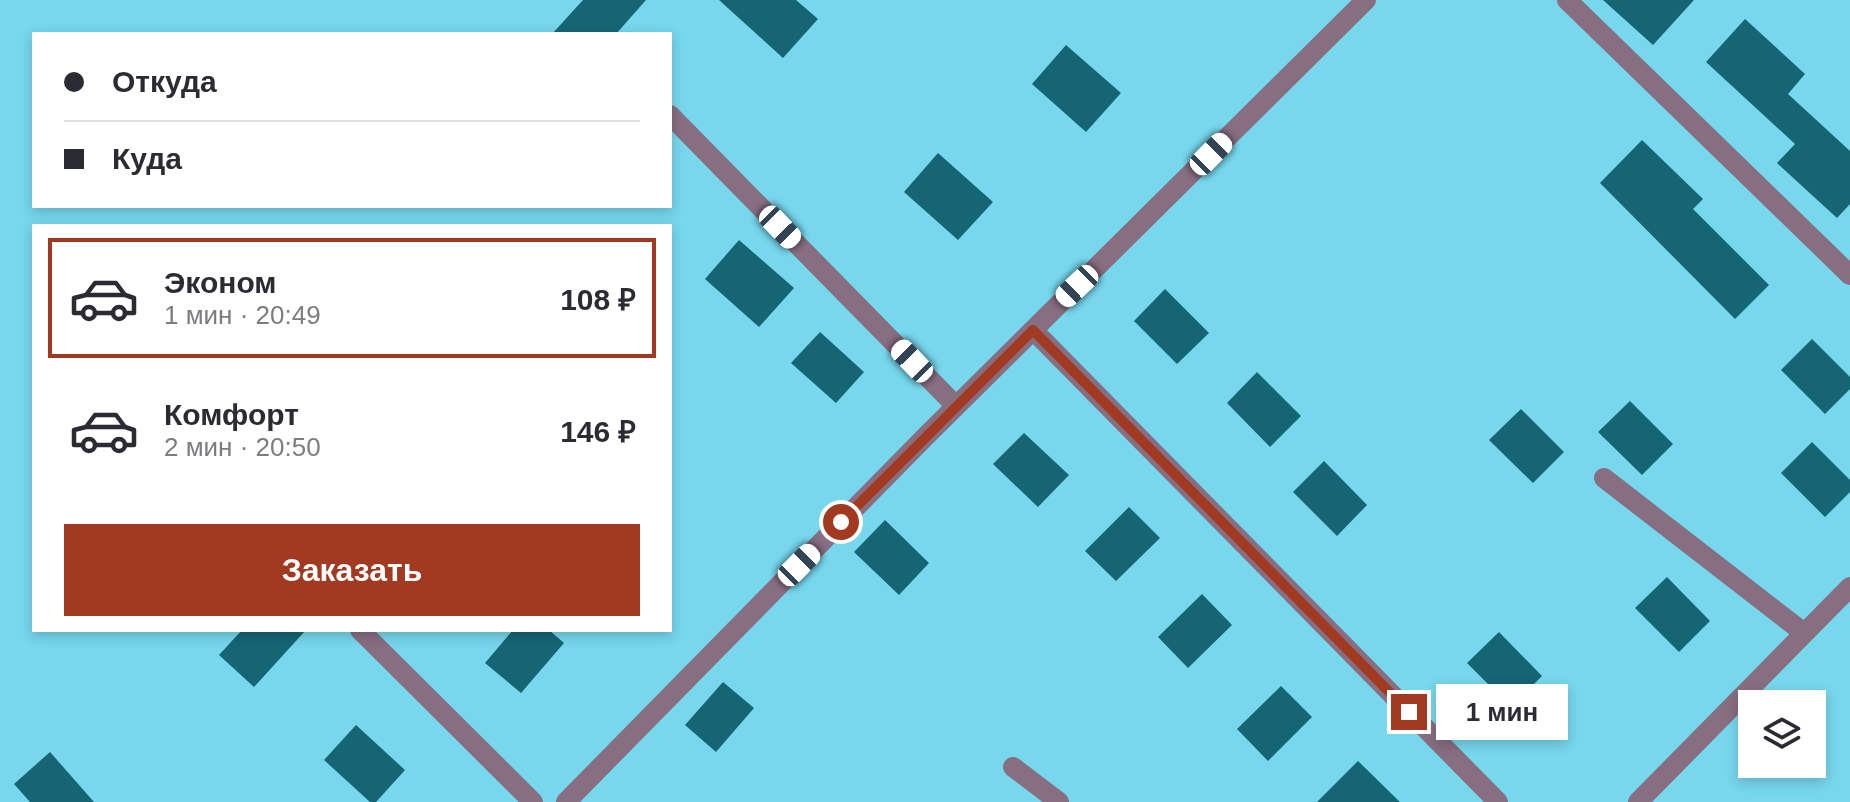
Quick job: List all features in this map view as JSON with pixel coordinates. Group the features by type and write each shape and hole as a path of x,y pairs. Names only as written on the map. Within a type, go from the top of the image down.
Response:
{"street":[{"path":"566,802 956,406 1366,0"},
{"path":"1567,0 1850,275"},
{"path":"672,117 956,406"},
{"path":"1033,330 1498,802"},
{"path":"1604,478 1804,633"},
{"path":"1638,802 1850,587"},
{"path":"362,632 533,802"},
{"path":"1013,767 1059,802"}],"building":[{"path":"583,0 646,0 618,32 554,32"},
{"path":"719,0 796,0 818,19 783,58"},
{"path":"1603,0 1694,0 1653,45"},
{"path":"1745,19 1805,74 1788,94 1850,151 1850,204 1837,218 1777,163 1795,144 1706,62"},
{"path":"1066,45 1121,93 1086,132 1032,84"},
{"path":"1642,140 1703,199 1693,209 1769,285 1735,319 1600,183"},
{"path":"938,153 993,202 958,240 904,192"},
{"path":"739,240 794,288 759,327 705,279"},
{"path":"1165,289 1209,333 1177,364 1134,321"},
{"path":"820,332 864,372 836,403 791,363"},
{"path":"1812,339 1850,377 1850,389 1825,414 1781,370"},
{"path":"1257,372 1301,416 1270,447 1227,403"},
{"path":"1630,401 1673,444 1642,475 1598,432"},
{"path":"1521,409 1564,452 1533,483 1489,440"},
{"path":"1024,433 1069,475 1038,507 993,464"},
{"path":"1812,442 1850,480 1850,492 1825,517 1781,473"},
{"path":"1324,461 1367,505 1337,536 1293,492"},
{"path":"1129,507 1160,538 1116,581 1085,551"},
{"path":"885,520 929,563 899,595 854,552"},
{"path":"1667,577 1710,621 1679,652 1635,608"},
{"path":"1202,594 1232,625 1188,668 1158,637"},
{"path":"240,632 304,632 254,687 219,655"},
{"path":"511,632 551,632 564,643 521,693 485,663"},
{"path":"1499,632 1542,676 1511,707 1467,663"},
{"path":"723,682 754,708 716,752 685,725"},
{"path":"1281,686 1312,717 1268,761 1237,729"},
{"path":"356,725 405,770 376,802 370,802 324,760"},
{"path":"50,752 94,802 30,802 14,784"},
{"path":"1358,761 1400,802 1317,802"}],"route":[{"path":"841,522 1033,330 1409,712"}]}
